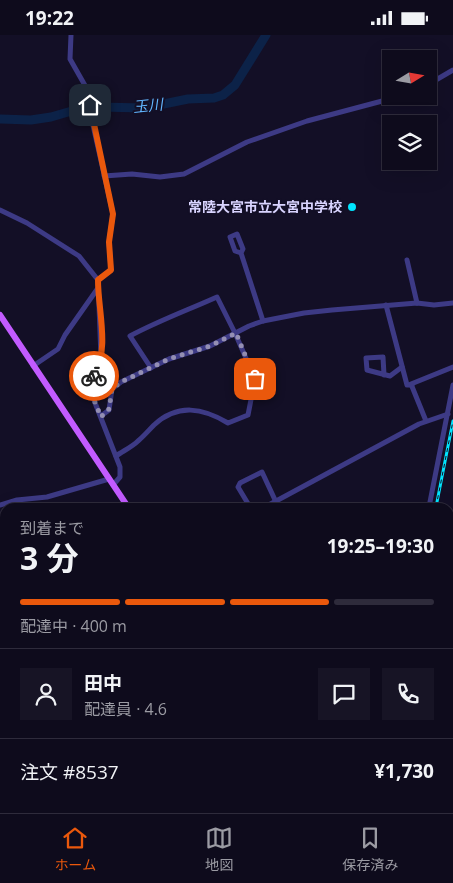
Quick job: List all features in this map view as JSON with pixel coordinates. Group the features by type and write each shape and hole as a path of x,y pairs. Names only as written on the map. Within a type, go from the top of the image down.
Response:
{"main road":[{"path":"0,315 125,503"}],"street":[{"path":"71,35 70,59 87,89 92,121 113,214 109,242 111,270 98,280"},
{"path":"438,79 453,71"},
{"path":"104,176 132,174 160,177 184,174 247,142 307,121 382,101"},
{"path":"0,210 27,223 79,256 98,280 101,358 90,383 92,395 116,456 120,473 118,480 111,482 11,503"},
{"path":"241,253 263,321"},
{"path":"407,260 416,303"},
{"path":"34,365 58,349 65,335 98,288"},
{"path":"116,456 138,442 155,424 168,414 200,410 213,414 228,423 248,415 255,379 236,333 217,297 154,323 130,336 151,368"},
{"path":"101,417 109,409 112,389 121,382 169,359 210,346 263,321 304,313 386,305 453,303"},
{"path":"386,305 407,385 412,385"},
{"path":"384,375 383,357 366,358 367,371 384,375 390,376 402,367"},
{"path":"412,385 453,367"},
{"path":"412,385 426,421"},
{"path":"430,503 453,385"},
{"path":"248,503 238,487 240,483 262,472 276,502 426,421 448,414"}],"waterway":[{"name":"玉川","path":"0,119 31,120 51,117 82,108 144,108 188,99 214,98 223,95 235,85 266,35"}],"railway":[{"path":"437,503 453,421"}],"way so far":[{"path":"94,376 90,383 92,395 101,417 109,409 112,389 121,382 169,359 210,346 236,333 255,379"}],"place":[{"name":"常陸大宮市立大宮中学校","path":"352,207"}],"route":[{"path":"90,105 113,214 109,242 111,270 98,280 102,346 101,358 94,376"}]}
